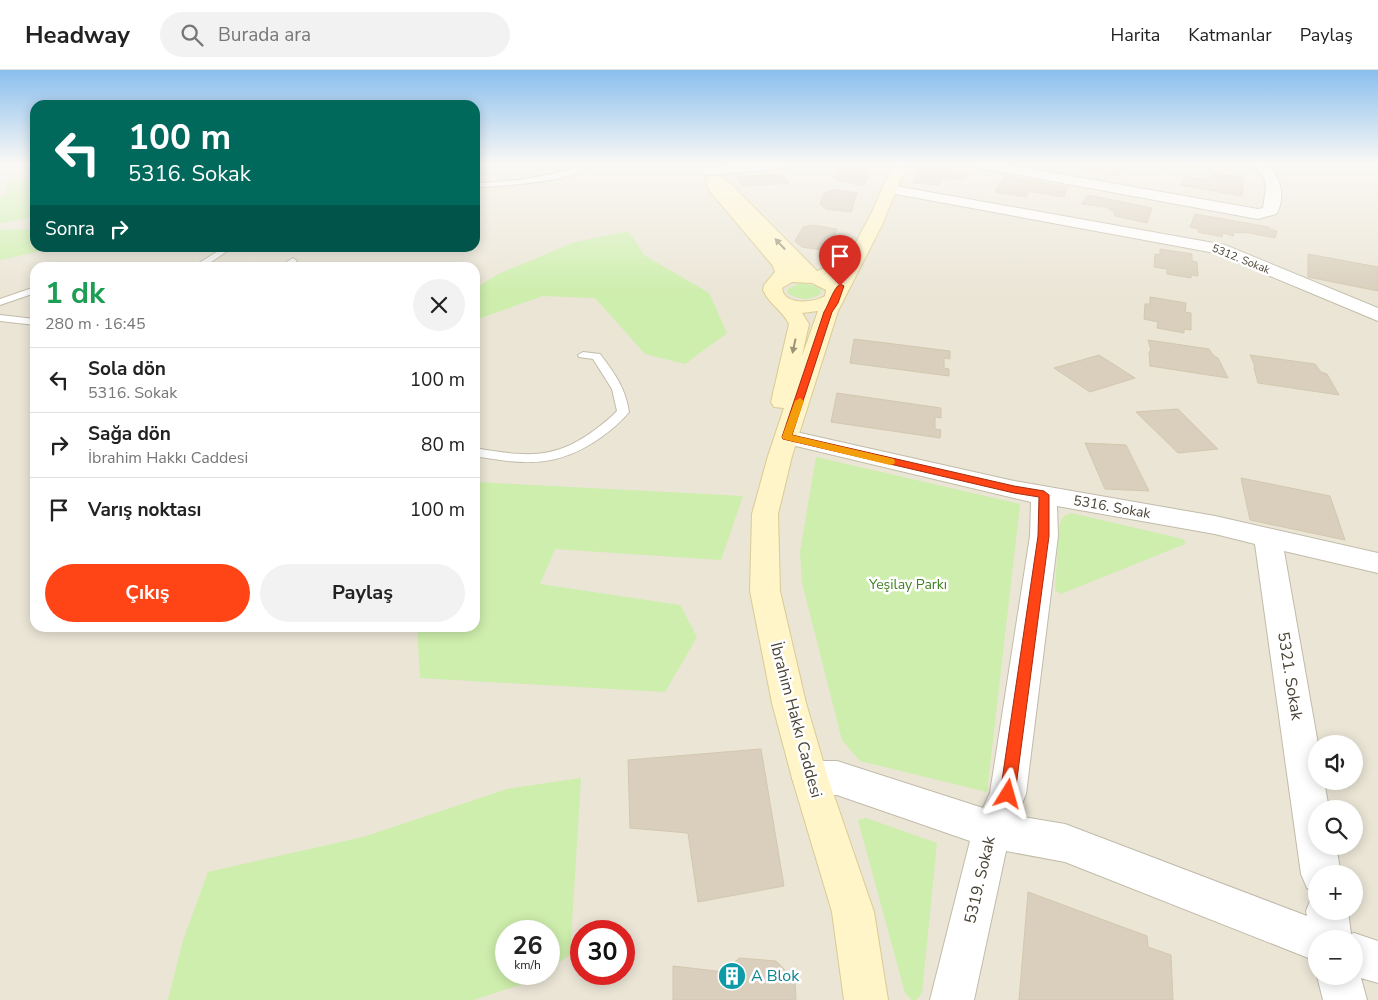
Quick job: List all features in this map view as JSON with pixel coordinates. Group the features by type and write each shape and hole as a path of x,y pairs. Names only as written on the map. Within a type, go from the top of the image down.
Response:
{"street":[{"path":"732,207 782,265 784,272 772,290 777,299 791,310 799,324 780,410 787,437"},
{"path":"745,207 804,270 815,278"},
{"name":"İbrahim Hakkı Caddesi","path":"866,1000 854,912 810,778 789,703 765,591 764,514 828,312 884,207"},
{"name":"5312. Sokak","path":"1021,207 1174,229 1378,315"},
{"path":"1174,229 1182,207"},
{"path":"1221,207 1258,214 1270,211 1271,207"},
{"path":"815,278 855,262"},
{"path":"778,281 795,276 815,278 831,284 835,289 836,294 829,302 812,307 784,303"},
{"name":"5316. Sokak","path":"787,437 1014,490 1215,525 1378,563"},
{"name":"5319. Sokak","path":"952,1000 992,830 1008,794 1044,536 1044,495"},
{"name":"5321. Sokak","path":"1268,538 1309,800"},
{"path":"810,778 837,778 992,830 1065,843 1308,937"},
{"path":"1363,957 1378,962"},
{"path":"1341,985 1345,1000"}],"lane":[{"path":"205,262 221,252"},
{"path":"0,302 30,292"},
{"path":"0,318 30,321"},
{"path":"480,453 530,459 552,457 588,441 610,425 623,412 622,398 609,374 596,356 583,355"}],"shaded area":[{"path":"0,207 30,207 30,252 480,252 480,207 1378,207 1378,1000 0,1000"}],"green space":[{"path":"0,207 30,207 30,218 0,223"},
{"path":"30,229 30,252 36,252 0,260 0,230"},
{"path":"629,231 644,255 709,293 727,333 685,364 645,354 595,298 543,296 480,318 480,286 496,275 575,242"},
{"path":"800,283 816,286 821,290 820,294 804,299 788,293 788,289"},
{"name":"Yeşilay Parkı","path":"816,457 1020,504 987,792 860,761 842,740 802,583 800,552"},
{"path":"480,482 743,496 721,560 555,549 540,584 680,605 697,637 665,692 420,678 417,632 480,632"},
{"path":"1071,513 1179,538 1184,540 1185,544 1061,594 1055,590 1059,528 1062,518"},
{"path":"581,778 572,920 570,920 570,955 560,962 560,920 495,920 495,985 520,985 473,1000 168,1000 183,940 208,872 363,837 507,789"},
{"path":"866,818 937,843 922,993 916,1000 912,1000 905,993 858,820"}],"building":[{"path":"824,207 852,207 851,212"},
{"path":"1107,207 1152,208 1147,223 1115,216 1114,212"},
{"path":"1195,214 1269,227 1269,229 1277,231 1275,238 1244,232 1234,232 1233,236 1223,233 1222,237 1198,232 1199,229 1190,227"},
{"path":"813,225 837,229 827,251 802,247 795,241 803,227"},
{"path":"1160,249 1192,254 1192,261 1197,262 1198,276 1191,275 1191,278 1167,274 1167,269 1154,267 1155,254 1160,255"},
{"path":"1308,254 1378,267 1378,291 1308,277"},
{"path":"1150,297 1186,303 1185,312 1191,313 1191,330 1184,329 1184,333 1157,328 1158,322 1144,319 1145,304 1150,304"},
{"path":"854,339 950,351 950,359 944,358 944,368 949,369 949,376 850,363"},
{"path":"1148,340 1209,349 1218,358 1228,378 1150,366 1149,352 1151,351"},
{"path":"1099,355 1135,378 1090,392 1054,368"},
{"path":"1250,355 1315,364 1321,372 1327,374 1339,395 1258,383 1255,366"},
{"path":"837,393 941,408 941,418 935,417 935,429 941,430 940,438 831,422"},
{"path":"1178,409 1218,449 1178,453 1136,412"},
{"path":"1085,443 1126,445 1149,491 1105,489"},
{"path":"1241,478 1330,496 1345,540 1250,520"},
{"path":"761,749 784,886 698,902 688,833 630,828 628,760"},
{"path":"1028,892 1147,936 1148,947 1171,955 1173,1000 1019,1000"},
{"name":"A Blok","path":"739,958 776,961 795,980 796,1000 673,1000 673,966 725,972"}],"slow traffic":[{"path":"800,401 787,437 890,462"}],"place":[{"name":"A Blok","path":"732,976"}],"route":[{"path":"840,286 834,303 828,312 787,437 1014,490 1044,495 1044,536 1008,794"}]}
